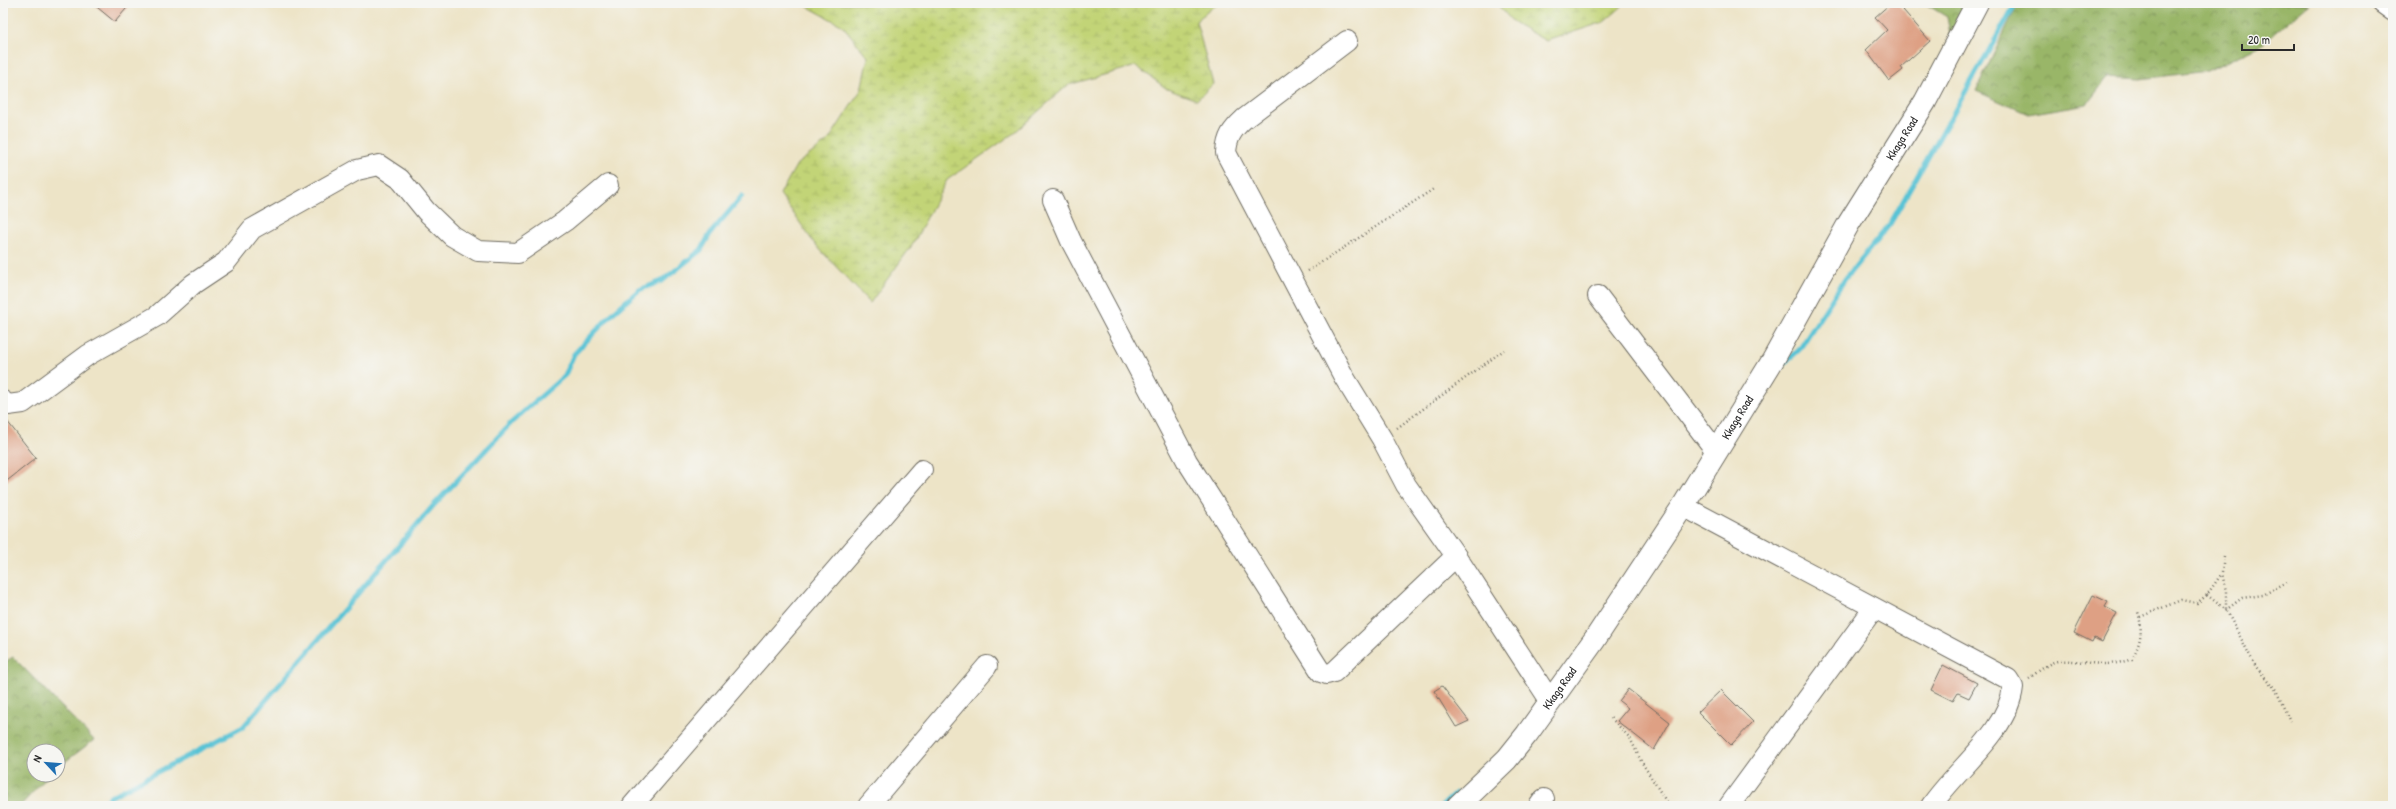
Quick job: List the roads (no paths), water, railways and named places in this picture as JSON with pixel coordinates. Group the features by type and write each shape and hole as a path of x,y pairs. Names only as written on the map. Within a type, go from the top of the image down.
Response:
{"street":[{"name":"Kkaga Road","path":"1458,806 1507,759 1551,702 1683,506 1773,360 1849,223 1925,102 1977,3"},
{"path":"2382,3 2393,11"},
{"path":"1347,41 1244,120 1232,131 1226,141 1226,153 1344,377 1382,439 1406,485 1456,556 1551,702"},
{"path":"3,400 8,405 23,403 88,355 156,316 193,284 226,262 252,228 357,170 379,165 400,179 426,211 452,236 478,251 518,253 565,221 608,186"},
{"path":"1053,200 1071,241 1187,462 1321,672 1327,674 1334,672 1456,556"},
{"path":"1598,296 1716,451"},
{"path":"632,806 922,470"},
{"path":"1683,506 2008,679 2013,687 2012,701 2002,721 1931,806"},
{"path":"1729,806 1874,608"},
{"path":"868,806 987,666"}],"waterway":[{"path":"1779,368 1799,350 1845,279 1890,224 2016,3"},
{"path":"101,806 110,797 243,727 433,506 512,422 565,375 574,354 614,312 639,290 662,281 701,250 710,234 742,196"},
{"path":"1442,806 1456,793"}]}
